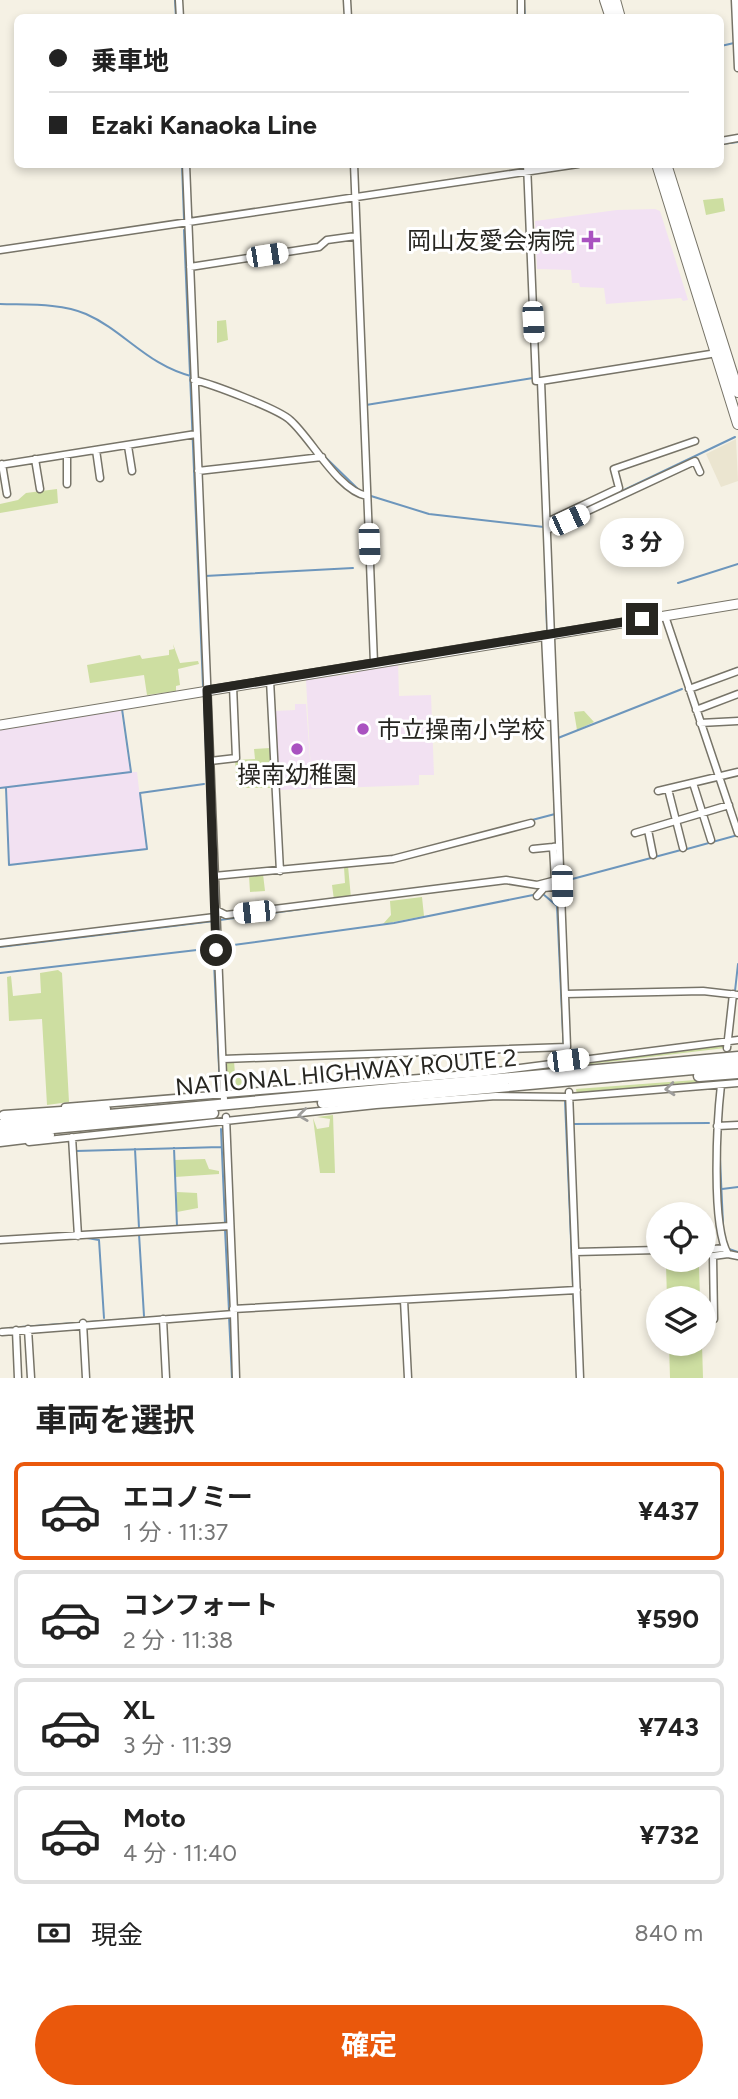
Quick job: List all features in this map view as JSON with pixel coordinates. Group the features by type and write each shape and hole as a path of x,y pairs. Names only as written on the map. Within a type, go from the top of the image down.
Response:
{"highway":[{"path":"546,1075 731,1046"},
{"name":"NATIONAL HIGHWAY ROUTE 2","path":"1,1119 191,1108 738,1057"},
{"name":"NATIONAL HIGHWAY ROUTE 2","path":"0,1132 738,1065"},
{"path":"629,1076 643,1079 738,1073"},
{"path":"0,1142 156,1119"}],"main road":[{"path":"658,168 721,352 738,392"},
{"path":"667,168 721,352 738,424"},
{"path":"0,725 738,604"}],"street":[{"path":"735,0 738,68"},
{"path":"186,168 194,434 198,471 214,916 224,1096"},
{"path":"354,168 374,663"},
{"path":"0,250 188,223 527,168 547,527 549,717"},
{"path":"190,267 319,247 327,240 356,236"},
{"path":"538,380 721,352"},
{"path":"194,378 285,416 321,457 360,495 367,495"},
{"path":"7,494 1,465 194,434"},
{"path":"547,527 619,488 614,469 695,441"},
{"path":"128,446 132,471"},
{"path":"96,450 100,478"},
{"path":"67,455 67,484"},
{"path":"198,471 321,457"},
{"path":"36,459 40,489"},
{"path":"547,527 695,461 701,472"},
{"path":"665,616 738,833"},
{"path":"548,634 565,995 565,1047 568,1063"},
{"path":"689,689 738,671"},
{"path":"270,680 280,871"},
{"path":"210,761 236,758 233,686"},
{"path":"696,710 738,694"},
{"path":"700,723 738,721"},
{"path":"658,791 738,772"},
{"path":"693,783 711,840"},
{"path":"668,789 683,848"},
{"path":"635,833 729,805"},
{"path":"214,876 393,859 531,823"},
{"path":"648,830 653,855"},
{"path":"533,849 556,846"},
{"path":"0,943 506,880 537,886 559,881"},
{"path":"540,893 559,881"},
{"path":"565,995 703,991 736,994 731,1046"},
{"path":"1,1119 56,1107 418,1079 731,1046 738,1040"},
{"path":"223,1059 565,1047"},
{"path":"723,1082 717,1126 726,1251"},
{"path":"0,1142 496,1096 738,1083"},
{"path":"569,1094 580,1378"},
{"path":"226,1120 227,1226 236,1378"},
{"path":"717,1126 738,1125"},
{"path":"72,1137 78,1236"},
{"path":"0,1240 227,1226"},
{"path":"575,1252 646,1250"},
{"path":"716,1251 738,1256"},
{"path":"713,1286 713,1256 726,1251"},
{"path":"2,1332 404,1300 575,1290"},
{"path":"404,1300 408,1378"},
{"path":"163,1319 166,1378"},
{"path":"83,1324 86,1378"},
{"path":"28,1329 31,1378"},
{"path":"16,1330 18,1378"}],"shaded area":[{"path":"617,210 660,211 688,300 683,301 681,298 606,304 604,288 580,287 579,283 572,283 571,270 537,269 535,221"},
{"path":"736,439 738,481 721,487 706,454"},
{"path":"398,662 399,696 431,695 434,775 419,775 419,785 278,790 274,711 295,710 295,704 306,704 311,773 306,680 357,673 359,670"},
{"path":"120,707 130,772 137,772 146,849 10,864 7,787 0,787 0,728"}],"green space":[{"path":"723,198 725,211 706,215 703,200"},
{"path":"226,320 228,340 217,343 217,321"},
{"path":"57,489 58,503 0,513 0,504 18,500 26,493"},
{"path":"173,644 180,663 198,661 199,664 178,669 180,685 176,686 176,691 147,695 144,675 90,683 87,665 140,655 142,659 169,655 169,650 174,649"},
{"path":"584,711 594,722 577,730 574,712"},
{"path":"270,748 272,788 237,788 235,760 255,759 254,749"},
{"path":"348,866 351,898 334,900 332,885 345,883 344,867"},
{"path":"263,874 265,891 250,892 249,875"},
{"path":"422,897 424,916 383,924 391,915 390,901"},
{"path":"58,970 62,973 69,1102 47,1105 42,1019 9,1021 7,977 11,976 13,996 41,993 40,973"},
{"path":"724,1045 725,1048 575,1066 575,1061"},
{"path":"234,1061 235,1074 248,1073 249,1086 230,1088 227,1085 226,1062"},
{"path":"722,1078 720,1083 577,1095 576,1089"},
{"path":"333,1115 335,1173 320,1173 313,1118 317,1129 329,1127 330,1119 317,1117"},
{"path":"205,1159 209,1169 219,1171 219,1174 175,1177 175,1160"},
{"path":"177,1192 197,1193 198,1208 177,1212"},
{"path":"666,1272 699,1272 700,1286 667,1286"},
{"path":"669,1356 702,1356 703,1378 670,1378"}],"waterway":[{"path":"175,0 176,14"},
{"path":"524,1 525,14"},
{"path":"724,45 734,43"},
{"path":"724,144 738,142"},
{"path":"182,168 184,219"},
{"path":"184,230 203,686"},
{"path":"0,304 55,306 76,310 113,329 162,364 194,377"},
{"path":"366,405 533,378"},
{"path":"559,521 735,437"},
{"path":"324,456 360,491"},
{"path":"371,496 429,514 544,527"},
{"path":"545,560 547,629"},
{"path":"678,583 738,564"},
{"path":"205,576 353,568"},
{"path":"729,671 738,668"},
{"path":"558,738 682,689"},
{"path":"204,697 212,916"},
{"path":"0,788 131,772 122,709"},
{"path":"551,719 556,843"},
{"path":"6,788 9,865 147,849 140,793 204,784"},
{"path":"532,820 555,814"},
{"path":"687,849 738,835"},
{"path":"561,882 681,850"},
{"path":"543,894 557,906 564,1055"},
{"path":"226,946 394,923 533,895"},
{"path":"220,920 367,900"},
{"path":"212,921 220,1088"},
{"path":"0,947 214,921"},
{"path":"0,973 214,948"},
{"path":"735,991 738,964"},
{"path":"565,1101 577,1378"},
{"path":"574,1124 709,1123"},
{"path":"221,1129 225,1223"},
{"path":"76,1151 221,1147"},
{"path":"174,1148 177,1226"},
{"path":"135,1149 139,1228"},
{"path":"720,1159 723,1224"},
{"path":"722,1189 738,1187"},
{"path":"225,1229 229,1311"},
{"path":"139,1234 144,1316"},
{"path":"87,1238 99,1240 104,1318"},
{"path":"729,1249 738,1252"},
{"path":"21,1327 200,1314"},
{"path":"229,1316 232,1378"}],"place":[{"name":"岡山友愛会病院","path":"591,240"},
{"name":"市立操南小学校","path":"363,729"},
{"name":"操南幼稚園","path":"297,749"}],"route":[{"path":"216,950 207,690 642,619"}]}
